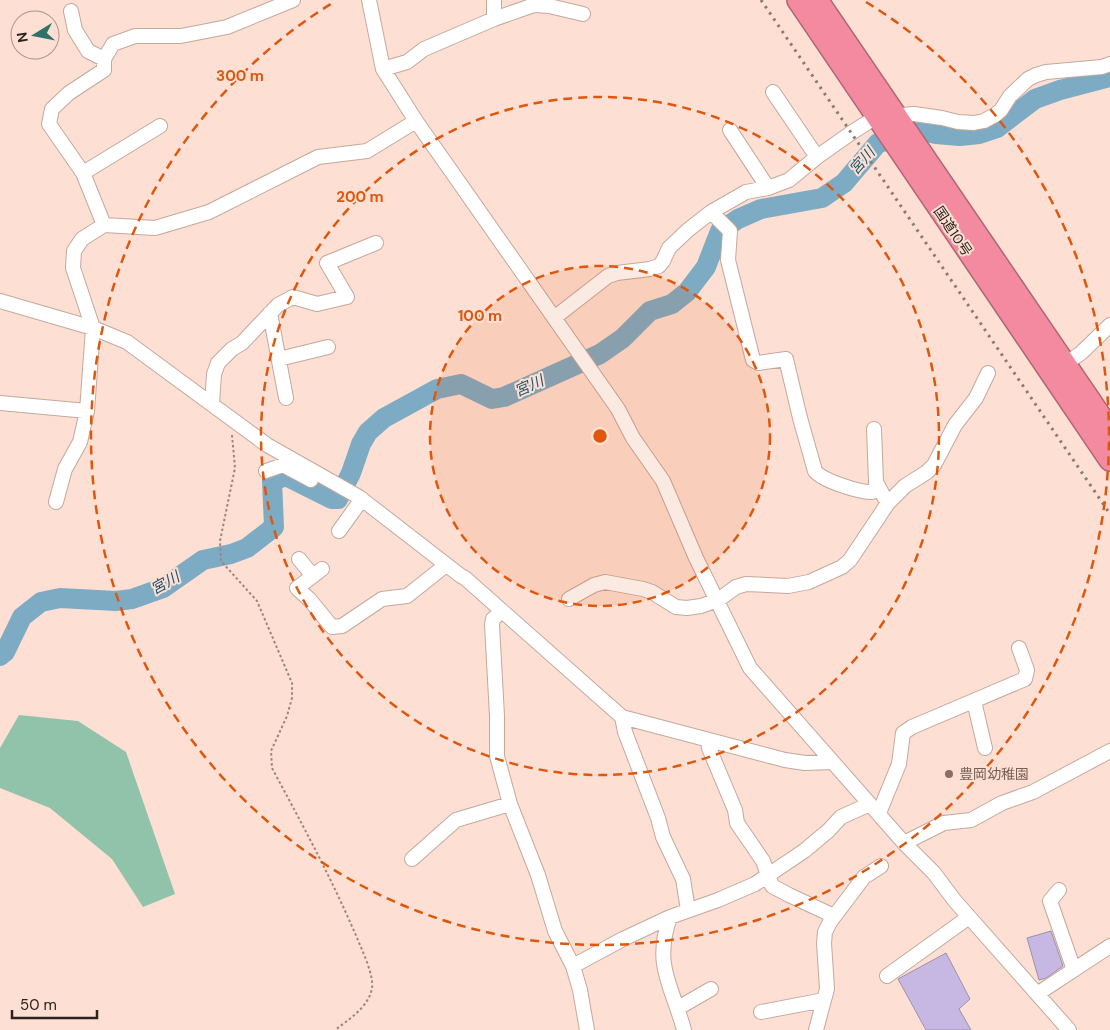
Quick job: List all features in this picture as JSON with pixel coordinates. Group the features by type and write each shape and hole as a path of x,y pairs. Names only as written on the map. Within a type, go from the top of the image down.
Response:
{"highway":[{"name":"国道10号","path":"798,0 886,117 1058,369 1110,460"},
{"name":"国道10号","path":"817,0 886,117"},
{"name":"国道10号","path":"1058,369 1110,430"}],"street":[{"path":"104,226 83,172 49,124 52,108 69,93 104,70 104,59 113,44 135,36 181,36 227,27 293,0"},
{"path":"369,0 383,69 416,121 618,409 633,438 663,481 696,558 750,668 904,843 934,873 969,917 1069,1030"},
{"path":"494,0 494,19"},
{"path":"383,69 407,62 424,49 494,19 534,5 549,6 583,14"},
{"path":"72,11 75,30 88,51 104,59"},
{"path":"554,318 608,276 659,266 669,248 711,212 746,192 768,188 789,180 817,156 851,132 886,117 914,114 958,122 974,123 984,121 995,115 1010,96 1028,79 1036,75 1046,72 1102,67 1110,64"},
{"path":"774,92 817,156"},
{"path":"56,502 65,469 80,442 87,411 93,328 73,268 74,251 82,239 104,226 155,228 209,212 318,157 366,151 416,121"},
{"path":"83,172 160,126"},
{"path":"730,130 768,188"},
{"path":"711,212 730,230 728,260 753,360 758,363 786,359 800,418 816,472 819,476 830,482 871,492 878,490"},
{"path":"212,404 214,374 218,363 232,349 242,343 278,305 292,298 317,304 347,297 326,263 376,244"},
{"path":"0,300 93,328 127,342 267,445 361,498 465,578 622,718 786,760 805,763 833,762"},
{"path":"270,313 286,398"},
{"path":"1058,369 1082,353 1110,325"},
{"path":"278,359 328,348"},
{"path":"569,599 594,585 605,582 652,592 676,607 687,608 701,606 718,600 746,584 788,586 800,584 809,582 842,566 850,560 888,503 905,486 927,472 934,465 955,425 976,398 988,373"},
{"path":"0,402 87,411"},
{"path":"874,429 876,482 878,490 888,503"},
{"path":"266,471 284,465 315,482 331,480"},
{"path":"338,532 361,498"},
{"path":"299,559 318,572 297,588 310,600 332,627 342,626 382,599 407,596 446,565"},
{"path":"502,611 494,619 492,625 497,716 497,756 510,804 538,875 555,931 573,966 580,990 587,1030"},
{"path":"573,966 670,917 718,900 755,884 768,877 828,831 841,817 874,808 899,764 904,733 912,727 1025,679 1027,670 1019,648"},
{"path":"974,701 985,748"},
{"path":"622,718 625,732 658,818 663,837 683,879 688,910"},
{"path":"708,740 709,748 734,810 737,823 763,861 772,886 834,916"},
{"path":"904,843 944,823 972,820 1002,803 1033,792 1110,750"},
{"path":"412,859 456,820 510,804"},
{"path":"816,1030 827,989 824,943 826,932 834,916 864,877 881,866"},
{"path":"1059,890 1050,901 1074,970"},
{"path":"670,917 662,948 663,963 684,1030"},
{"path":"887,976 969,917"},
{"path":"1037,994 1110,946"},
{"path":"678,1008 710,990"},
{"path":"762,1012 824,1000"}],"path":[{"path":"226,413 232,436 235,468 220,541 221,560 257,602 292,683 292,698 287,716 271,751 272,768 340,897 367,963 372,988 366,1002 356,1013 334,1030"}],"green space":[{"path":"19,715 78,721 126,752 175,894 143,907 112,859 50,808 0,788 0,748"}],"building":[{"path":"1051,931 1063,966 1046,978 1039,980 1027,938"},
{"path":"946,953 970,999 959,1009 971,1030 926,1030 898,979"}],"waterway":[{"name":"宮川","path":"0,656 5,652 22,617 41,602 60,598 116,601 132,599 163,588 203,560 231,554 247,548 274,527 272,481 286,476 332,499 338,499 368,432 384,418 437,389 461,384 492,399 504,397 600,354 623,338 650,311 672,304 687,292 706,267 720,231 738,219 761,209 822,198 844,183 878,143 922,131 960,136 979,134 997,128 1035,99 1060,90 1110,77"}],"railway":[{"path":"761,0 1110,514"}],"place":[{"name":"豊岡幼稚園","path":"949,774"}]}
